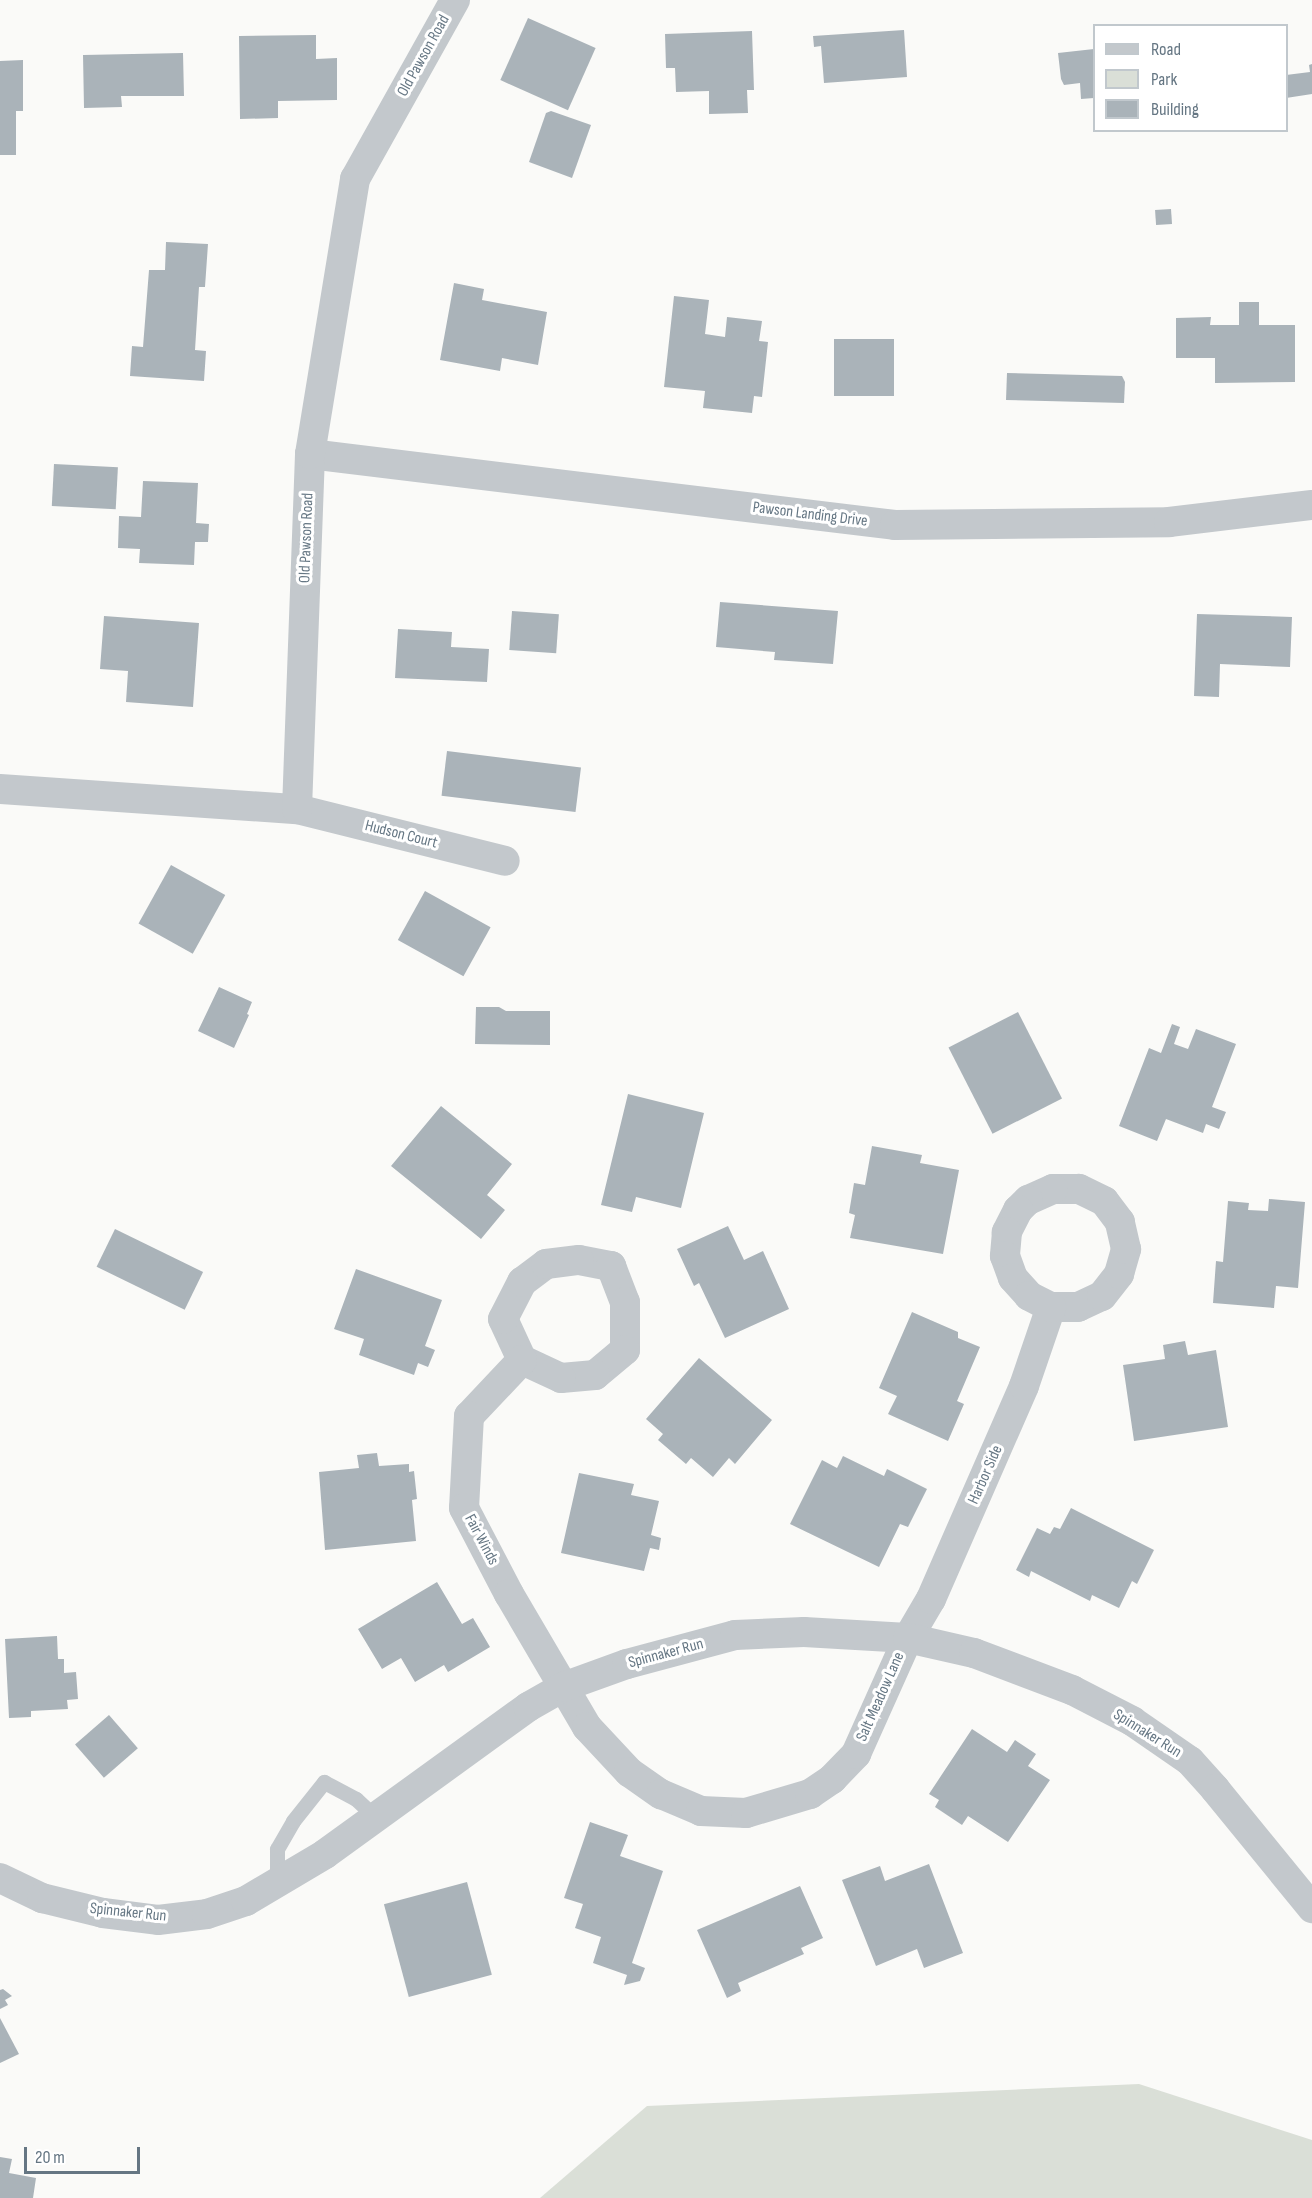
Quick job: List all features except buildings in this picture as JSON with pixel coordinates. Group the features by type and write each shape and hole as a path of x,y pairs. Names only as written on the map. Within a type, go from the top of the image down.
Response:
{"street":[{"name":"Old Pawson Road","path":"297,809 310,454 355,178 455,0"},
{"name":"Pawson Landing Drive","path":"310,454 895,525 1168,522 1312,505"},
{"path":"0,789 297,809"},
{"name":"Hudson Court","path":"297,809 505,861"},
{"path":"1053,1189 1079,1189 1104,1201 1120,1222 1126,1248 1119,1274 1102,1296 1078,1307 1051,1307 1029,1296 1013,1278 1005,1256 1007,1232 1018,1210 1028,1200 1053,1189"},
{"path":"579,1260 611,1266 625,1302 625,1350 595,1375 561,1378 522,1360 503,1319 522,1282 546,1264 579,1260"},
{"name":"Harbor Side","path":"908,1638 932,1599 1019,1397 1051,1307"},
{"name":"Fair Winds","path":"522,1360 469,1416 464,1508 509,1594 563,1687"},
{"name":"Spinnaker Run","path":"0,1878 42,1898 103,1913 158,1920 207,1914 246,1901 277,1885 326,1854 528,1707 563,1687 627,1664 735,1635 804,1632 908,1638 974,1653 1072,1690 1132,1721 1190,1761 1312,1908"},
{"name":"Salt Meadow Lane","path":"563,1687 588,1727 629,1772 661,1794 701,1811 746,1813 810,1794 832,1779 856,1754 908,1638"}],"lane":[{"path":"277,1885 277,1849 293,1821 324,1782 356,1799 375,1817"}],"green space":[{"path":"1139,2084 1312,2140 1312,2198 540,2198 647,2106"}]}
